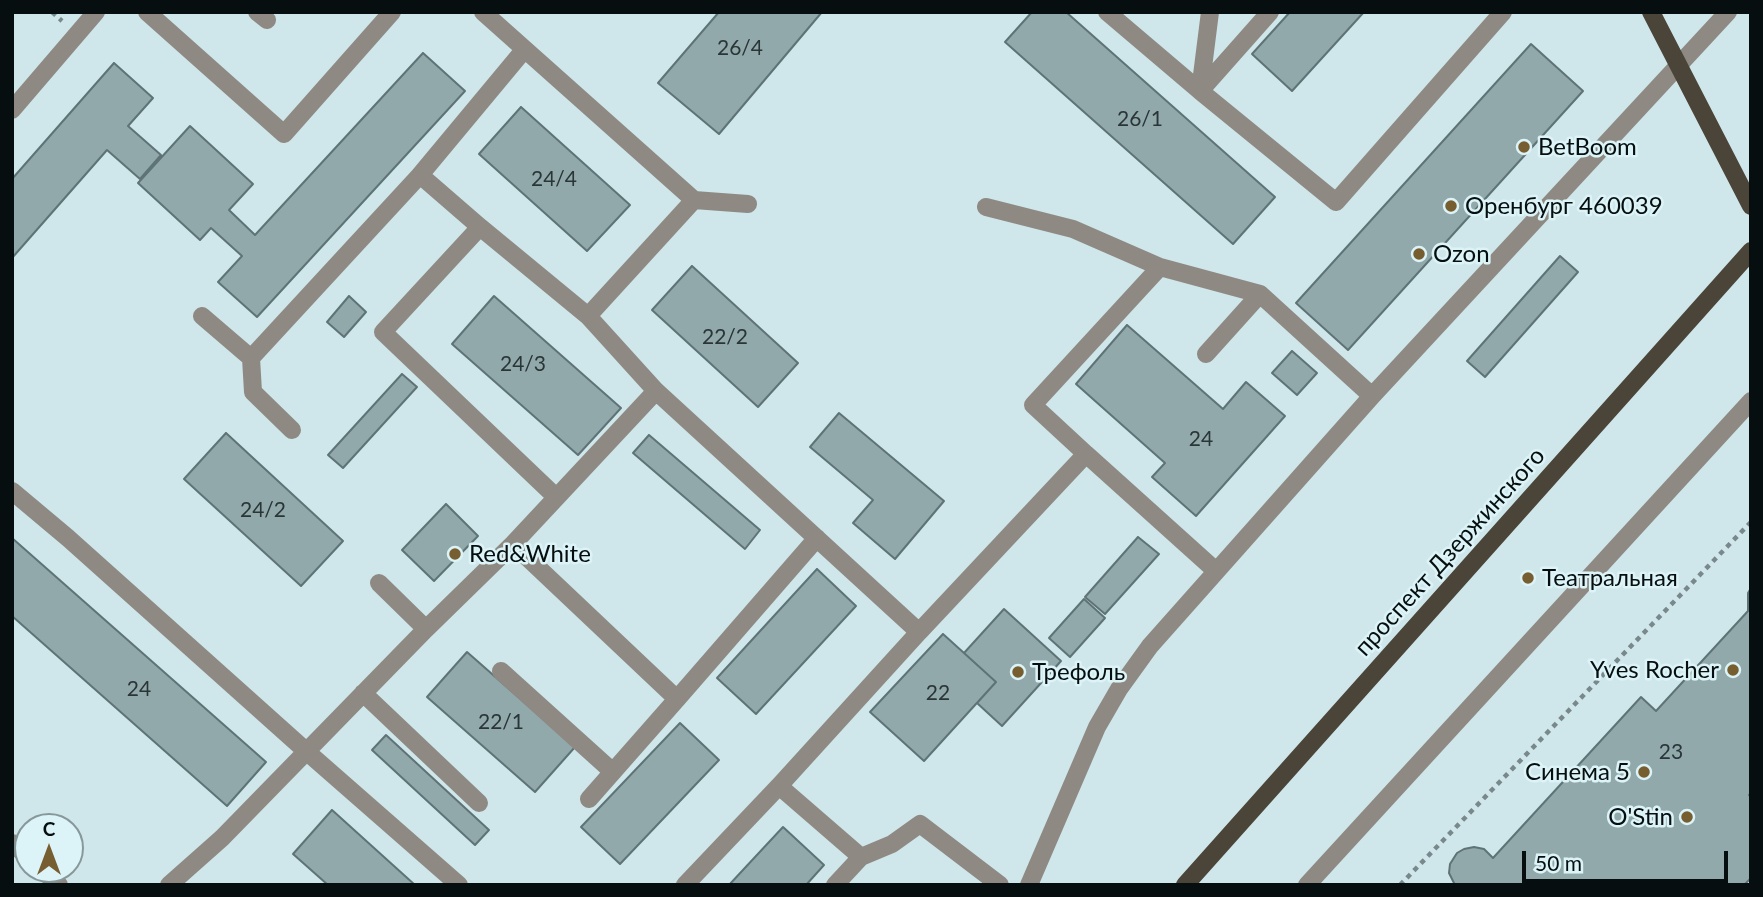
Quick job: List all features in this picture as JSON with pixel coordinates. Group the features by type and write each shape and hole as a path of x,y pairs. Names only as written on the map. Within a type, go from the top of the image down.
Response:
{"main road":[{"path":"1651,12 1751,206"},
{"name":"проспект Дзержинского","path":"1185,885 1751,251"}],"street":[{"path":"12,110 96,12"},
{"path":"147,12 284,134 392,12"},
{"path":"483,12 694,200 748,204"},
{"path":"1108,12 1336,202 1503,12"},
{"path":"1200,91 1210,12"},
{"path":"1200,91 1270,12"},
{"path":"1030,885 1097,727 1119,689 1150,646 1371,396 1728,12"},
{"path":"251,358 420,175 524,50"},
{"path":"420,175 588,316 656,391 919,632"},
{"path":"588,316 694,200"},
{"path":"986,207 1073,229 1160,267 1260,294 1371,396"},
{"path":"480,227 383,332 556,497"},
{"path":"1160,267 1033,405 1216,571"},
{"path":"1206,354 1260,294"},
{"path":"202,316 251,358 253,392 292,430"},
{"path":"169,885 222,838 513,544 656,391"},
{"path":"1307,885 1751,401"},
{"path":"685,885 1086,454"},
{"path":"12,491 459,885"},
{"path":"589,799 817,538"},
{"path":"513,544 677,699"},
{"path":"379,583 426,629"},
{"path":"501,671 612,772"},
{"path":"363,693 479,803"},
{"path":"779,786 861,857"},
{"path":"835,885 861,857 892,844 920,824 1000,885"}],"path":[{"path":"1401,885 1751,522"}],"building":[{"path":"719,12 822,12 719,134 658,83"},
{"path":"1032,12 1066,12 1275,197 1233,244 1005,42"},
{"path":"1290,12 1364,12 1292,91 1252,54"},
{"path":"1531,44 1583,91 1348,350 1296,303"},
{"path":"423,53 465,91 257,317 218,282 242,256 211,228 200,240 138,183 190,126 253,184 229,210 255,235"},
{"path":"114,63 153,98 128,126 161,155 140,179 107,150 12,258 12,179"},
{"path":"521,107 630,205 587,251 479,154"},
{"path":"1560,256 1578,272 1485,377 1467,361"},
{"path":"692,266 798,363 758,407 652,310"},
{"path":"349,296 366,312 344,337 327,322"},
{"path":"494,296 621,408 578,455 452,344"},
{"path":"1127,325 1223,409 1246,382 1285,416 1196,516 1152,477 1165,463 1076,384"},
{"path":"1292,351 1317,373 1297,395 1272,373"},
{"path":"402,374 417,387 343,468 328,455"},
{"path":"839,413 944,501 895,559 853,523 873,500 810,447"},
{"path":"226,433 343,541 301,586 184,479"},
{"path":"649,435 760,530 745,549 633,453"},
{"path":"446,504 478,536 434,581 402,550"},
{"path":"1138,537 1159,554 1105,614 1085,597"},
{"path":"12,538 266,762 227,806 12,616"},
{"path":"817,569 856,606 756,714 717,678"},
{"path":"1751,588 1751,878 1744,885 1455,885 1449,873 1450,864 1457,853 1474,847 1484,849 1493,858 1641,697 1656,711 1748,611 1748,593"},
{"path":"1084,599 1105,618 1070,657 1049,638"},
{"name":"Трефоль","path":"1004,609 1061,661 1002,726 977,703 996,682 964,653"},
{"path":"943,634 996,682 924,761 870,712"},
{"path":"467,652 575,747 535,792 427,697"},
{"path":"680,723 719,760 620,864 581,827"},
{"path":"386,735 489,830 475,845 372,750"},
{"path":"332,810 415,885 328,885 293,854"},
{"path":"783,827 824,865 806,885 729,885"}],"place":[{"name":"BetBoom","path":"1524,147"},
{"name":"Оренбург 460039","path":"1451,206"},
{"name":"Ozon","path":"1419,254"},
{"name":"Red&White","path":"455,554"},
{"name":"Театральная","path":"1528,578"},
{"name":"Yves Rocher","path":"1733,670"},
{"name":"Трефоль","path":"1018,672"},
{"name":"Синема 5","path":"1644,772"},
{"name":"O'Stin","path":"1687,817"}]}
